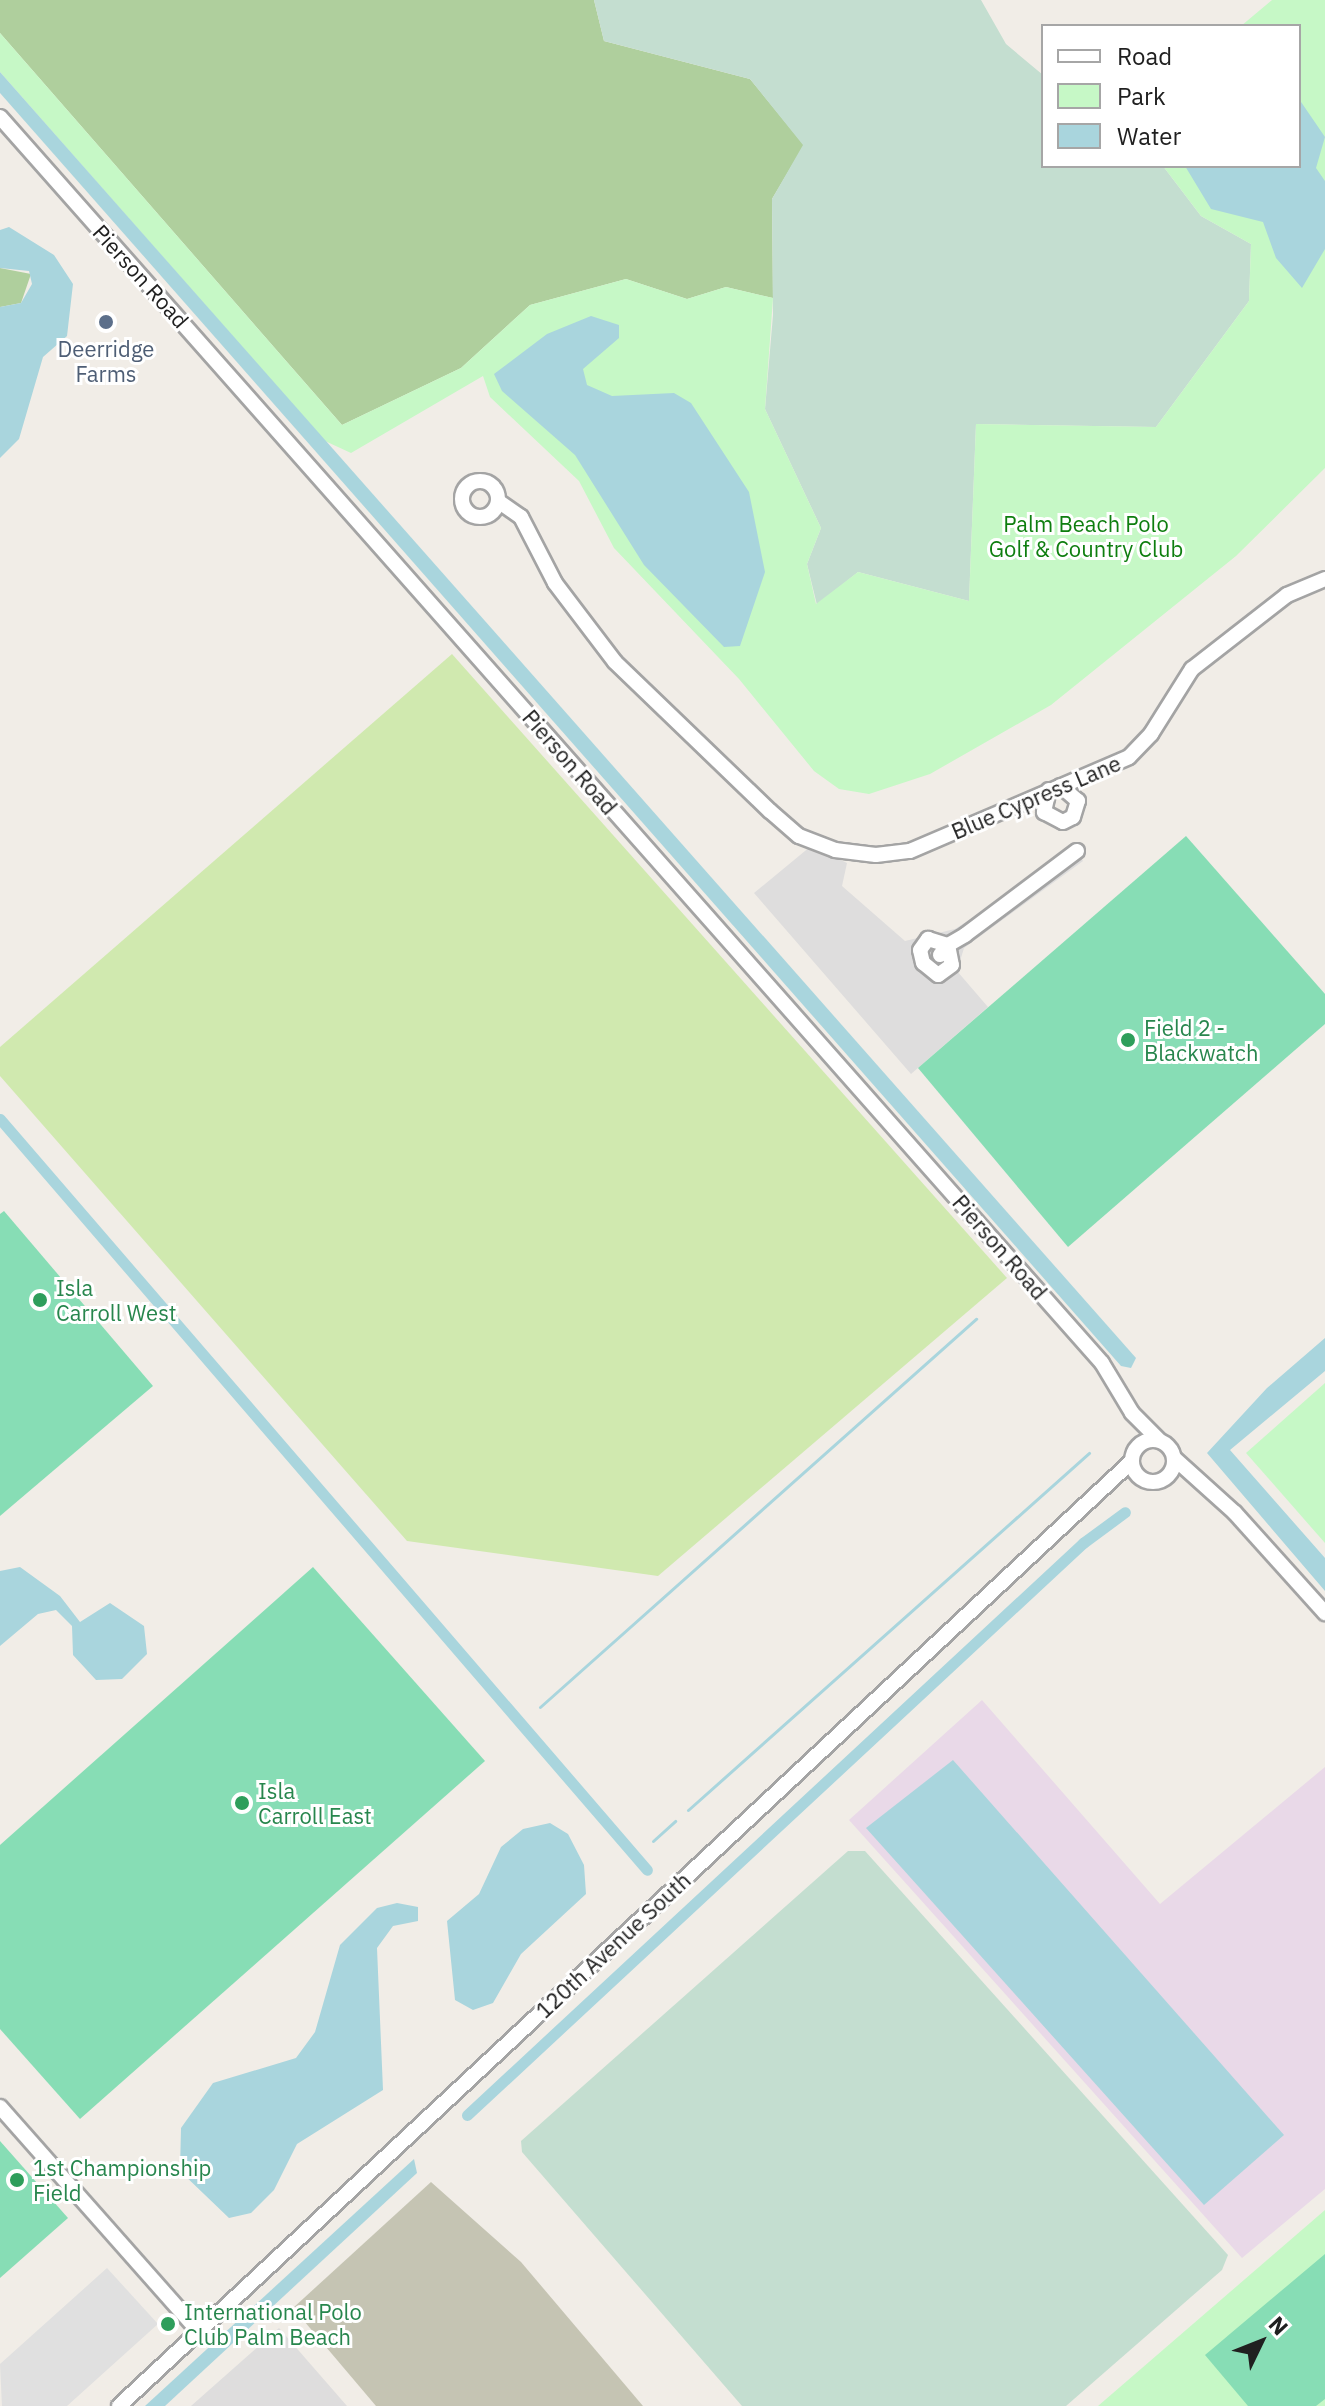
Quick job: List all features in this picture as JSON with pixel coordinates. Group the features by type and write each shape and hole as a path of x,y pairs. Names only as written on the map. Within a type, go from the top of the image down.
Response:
{"street":[{"name":"Pierson Road","path":"0,117 1092,1351 1132,1413 1159,1440"},
{"name":"Blue Cypress Lane","path":"498,501 521,517 555,583 615,662 799,836 835,850 910,851 1129,757 1151,734 1192,669 1287,595 1325,579"},
{"path":"944,950 1077,851"},
{"name":"Pierson Road","path":"1132,1413 1136,1447"},
{"path":"1205,1489 1167,1477 1140,1478 1131,1462 1136,1447 1159,1440 1205,1489 1235,1513 1325,1613"},
{"path":"1167,1477 1174,1458"},
{"name":"120th Avenue South","path":"119,2406 1110,1486 1131,1462"},
{"name":"120th Avenue South","path":"1110,1486 1140,1478"},
{"path":"0,2107 198,2331"}],"shaded area":[{"path":"811,846 847,863 842,886 905,941 955,929 1077,851 1083,861 964,948 957,971 988,1007 911,1074 754,893"},
{"path":"982,1700 1160,1904 1325,1767 1325,2189 1242,2258 849,1820"},
{"path":"431,2182 521,2262 643,2406 376,2406 293,2308"},
{"path":"107,2268 158,2324 67,2406 2,2406 0,2364"},
{"path":"279,2328 347,2406 191,2406"}],"green space":[{"path":"0,0 594,0 604,41 750,79 804,145 772,199 773,298 726,287 687,299 626,279 530,305 461,368 342,425 0,33"},
{"path":"594,0 981,0 1006,44 1041,73 1041,168 1165,168 1201,216 1251,244 1249,301 1156,427 976,424 969,601 858,572 817,605 807,564 821,528 765,409 773,315 772,199 803,145 750,79 604,41"},
{"name":"Palm Beach Polo Golf & Country Club","path":"1272,0 1325,0 1325,468 1236,556 1051,705 930,774 869,794 839,789 814,771 739,679 614,548 579,481 490,397 483,376 351,453 325,441 0,72 0,33 342,425 461,368 530,305 626,279 687,299 726,287 773,298 765,409 821,528 807,564 816,604 858,572 969,601 976,424 1156,427 1249,301 1251,244 1201,216 1165,168 1301,168 1301,24 1243,24"},
{"path":"0,268 31,274 21,303 0,307"},
{"path":"452,654 1007,1278 658,1576 407,1541 0,1076 0,1047"},
{"name":"Field 2 - Blackwatch","path":"1186,836 1325,994 1325,1024 1068,1247 918,1068"},
{"name":"Isla Carroll West","path":"4,1211 153,1386 0,1516 0,1214"},
{"path":"1325,1383 1325,1543 1246,1453"},
{"name":"Isla Carroll East","path":"313,1567 485,1761 80,2119 0,2029 0,1845"},
{"path":"848,1851 865,1851 1228,2255 1222,2270 1066,2406 742,2406 522,2152 521,2141"},
{"name":"1st Championship Field","path":"0,2141 68,2218 0,2278"},
{"path":"1325,2210 1325,2406 1098,2406"},
{"path":"1325,2254 1325,2399 1316,2406 1248,2406 1205,2355"}],"water":[{"path":"0,72 1136,1358 1131,1368 1121,1366 0,93"},
{"path":"1301,102 1325,137 1316,168 1325,181 1325,249 1302,288 1276,258 1263,222 1211,209 1186,168 1301,168"},
{"path":"9,227 54,255 73,284 67,336 43,357 19,439 0,458 0,307 21,303 32,284 29,271 0,268 0,230"},
{"path":"591,316 619,325 619,338 583,369 587,385 612,396 674,393 691,403 749,492 765,572 740,646 724,647 644,565 575,455 502,391 494,374 547,334"},
{"path":"1325,1338 1325,1371 1230,1450 1325,1558 1325,1591 1207,1453 1267,1388"},
{"path":"20,1567 60,1596 80,1622 110,1603 144,1626 147,1654 122,1679 96,1680 73,1655 72,1626 56,1610 38,1614 0,1646 0,1571"},
{"path":"953,1760 1284,2135 1204,2205 866,1828"},
{"path":"550,1823 568,1834 584,1865 586,1894 521,1954 493,2003 473,2010 455,2000 447,1921 479,1894 501,1847 523,1829"},
{"path":"397,1903 418,1907 418,1921 393,1926 377,1948 383,2090 297,2144 274,2190 251,2213 229,2218 180,2171 181,2128 213,2083 296,2058 315,2032 340,1945 377,1908"},
{"path":"414,2159 417,2173 165,2406 145,2406"}],"waterway":[{"path":"0,1119 647,1870"},
{"path":"540,1707 976,1319"},
{"path":"688,1810 1089,1453"},
{"path":"467,2115 1083,1543 1125,1512"},
{"path":"653,1841 675,1821"}],"place":[{"name":"Deerridge Farms","path":"106,322"},
{"name":"Field 2 - Blackwatch","path":"1128,1040"},
{"name":"Isla Carroll West","path":"40,1300"},
{"name":"Isla Carroll East","path":"242,1803"},
{"name":"1st Championship Field","path":"17,2180"},
{"name":"International Polo Club Palm Beach","path":"168,2324"}]}
